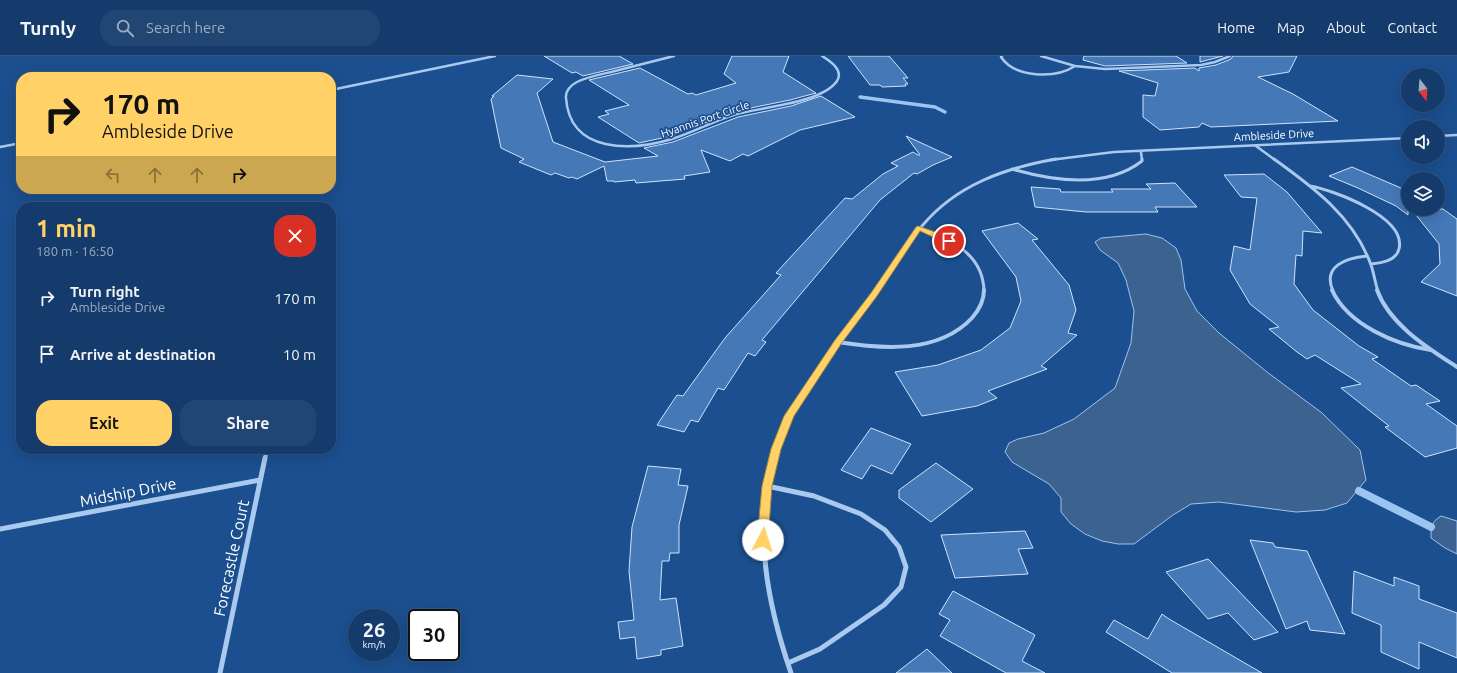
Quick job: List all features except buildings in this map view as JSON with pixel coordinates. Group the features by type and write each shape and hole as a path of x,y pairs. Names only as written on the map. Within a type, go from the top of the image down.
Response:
{"street":[{"path":"336,89 495,56"},
{"path":"662,56 666,58"},
{"name":"Hyannis Port Circle","path":"674,56 582,80 568,89 565,94 566,100 579,132 592,140 617,146 655,145 684,136 736,114 804,100 828,90 838,81 839,75 836,66 822,56"},
{"path":"1002,56 1002,61 1005,64 1012,68 1030,73 1055,74 1075,66"},
{"path":"1041,56 1075,66 1105,69 1183,66 1216,62 1230,56"},
{"path":"1445,136 1457,135"},
{"name":"Ambleside Drive","path":"791,673 770,600 763,540 767,486 776,449 789,416 838,342 874,294 918,228 934,210 949,198 975,183 1011,169 1068,157 1401,138"},
{"path":"0,147 16,144"},
{"path":"1255,146 1310,186 1334,207 1347,222 1367,256 1371,264 1381,299 1396,319 1418,340 1457,367"},
{"path":"1011,169 1030,175 1073,180 1112,176 1127,172 1138,166 1142,161 1141,152"},
{"path":"1310,186 1342,194 1380,216 1390,225 1397,234 1400,242 1398,251 1393,258 1385,263 1371,264"},
{"path":"838,342 866,347 896,347 926,343 964,326 976,314 984,300 985,287 983,274 974,260 955,244 938,235 918,228"},
{"path":"1367,256 1353,258 1342,262 1334,268 1330,282 1338,301 1348,312 1390,338 1416,348 1432,350"},
{"name":"Forecastle Court","path":"220,673 265,454"},
{"name":"Midship Drive","path":"0,529 260,480"},
{"path":"767,486 814,496 861,514 885,530 899,547 906,567 901,587 884,604 820,648 788,663"}],"water":[{"path":"1146,234 1162,238 1176,248 1181,260 1185,289 1197,311 1219,333 1267,372 1322,413 1360,450 1366,480 1347,503 1325,510 1296,512 1219,502 1191,504 1173,515 1134,544 1118,544 1102,541 1085,534 1071,524 1061,512 1061,498 1049,484 1012,462 1005,452 1009,443 1018,439 1044,433 1074,419 1115,388 1131,343 1134,311 1126,280 1118,263 1100,250 1095,242 1101,238"},
{"path":"1441,516 1457,521 1457,554 1431,538 1432,525 1435,520"}],"waterway":[{"path":"860,97 935,107 945,112"},
{"path":"1359,491 1431,527"}],"route":[{"path":"763,540 767,486 776,449 789,416 838,342 874,294 918,228 938,235 949,241"}]}
